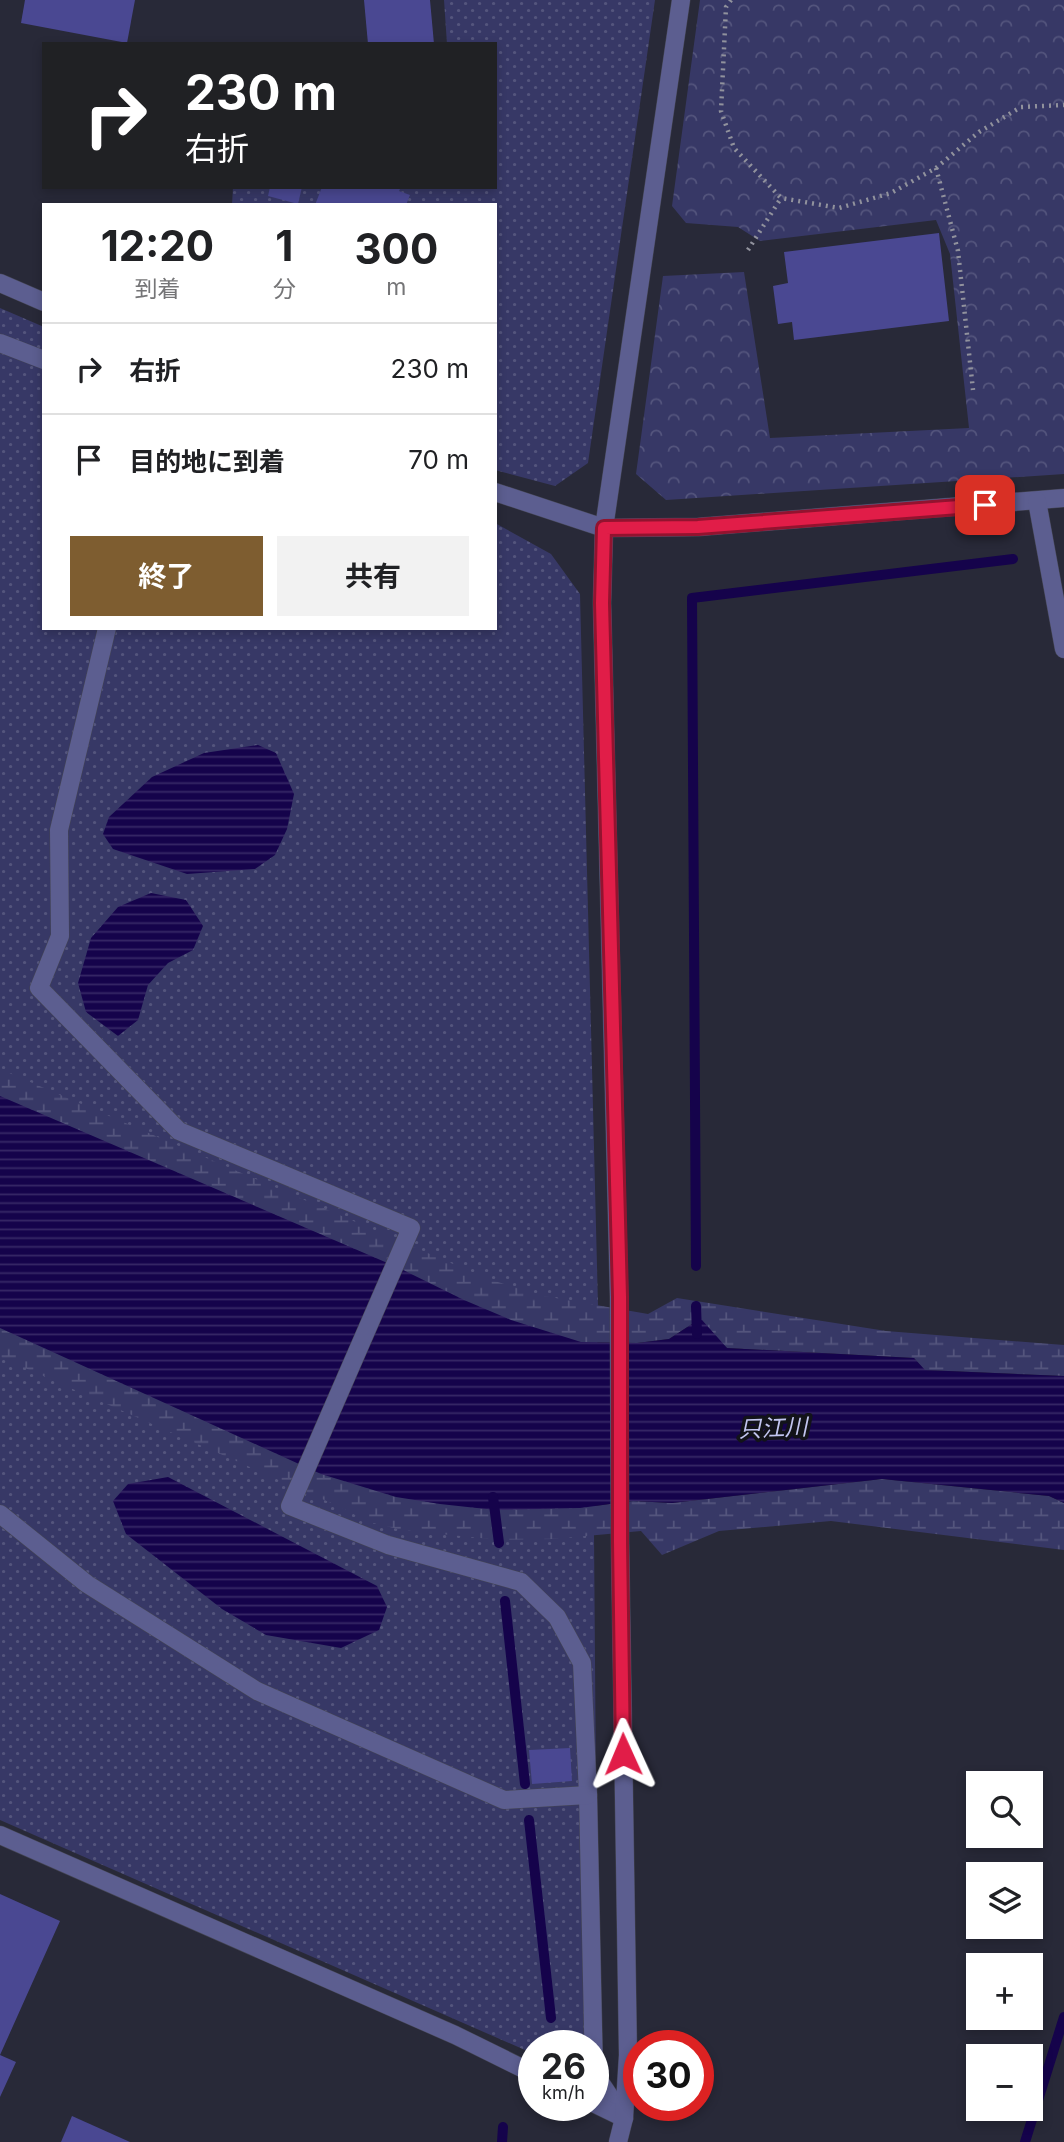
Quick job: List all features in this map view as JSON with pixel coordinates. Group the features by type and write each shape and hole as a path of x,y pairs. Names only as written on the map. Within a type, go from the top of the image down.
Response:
{"street":[{"path":"628,2030 620,1542 620,1297 602,603 604,528 681,0"},
{"path":"0,283 42,301"},
{"path":"0,343 42,359"},
{"path":"497,493 604,528 698,527 1064,498"},
{"path":"1037,501 1064,649"},
{"path":"107,630 59,830 60,936 39,988 179,1131 411,1228 290,1506 388,1545 521,1582 557,1617 582,1663 588,1795 594,2073 623,2116"},
{"path":"0,1514 86,1584 257,1691 504,1800 588,1795"},
{"path":"0,1835 455,2035 518,2066"},
{"path":"618,2142 623,2121"}],"path":[{"path":"731,0 726,7 720,111 734,148 781,198 839,208 891,193 936,168 979,132 1021,107 1064,105"},
{"path":"936,168 958,251 973,390"},
{"path":"748,250 781,198"}],"green space":[{"path":"444,0 655,0 588,463 555,486 497,471 497,203 232,203 233,189 497,189 497,42 447,42"},
{"path":"700,0 1064,0 1064,474 666,500 636,474 663,276 744,272 770,438 969,428 950,254 936,220 760,241 738,227 686,223 672,206"},
{"path":"0,308 42,326 42,630 497,630 497,524 551,554 580,594 598,1306 594,1534 598,2030 518,2030 518,2047 0,1820"},
{"path":"0,1069 488,1279 544,1296 648,1314 677,1298 886,1331 1064,1345 1064,1376 924,1370 914,1358 727,1348 695,1322 669,1339 637,1343 581,1342 511,1320 399,1268 0,1096"},
{"path":"0,1328 321,1474 396,1497 495,1510 580,1508 633,1501 672,1503 882,1479 1049,1496 1064,1503 1064,1550 831,1521 719,1531 662,1555 641,1531 553,1539 500,1540 402,1530 369,1522 0,1357"}],"water":[{"path":"258,745 276,753 294,794 287,829 275,855 255,869 187,874 113,849 103,834 109,817 152,777 204,753"},
{"path":"151,893 186,900 203,926 193,950 168,963 148,985 138,1020 118,1036 86,1012 78,983 91,938 118,907"},
{"name":"只江川","path":"0,1096 399,1268 511,1320 581,1342 637,1343 669,1339 702,1320 727,1348 914,1358 925,1370 1064,1376 1064,1503 1049,1496 882,1479 672,1503 633,1501 580,1508 495,1510 396,1497 321,1474 0,1328"},
{"path":"168,1477 377,1586 387,1607 379,1630 341,1648 266,1635 222,1609 126,1534 113,1501 128,1484"}],"building":[{"path":"25,0 135,0 127,42 21,23"},
{"path":"364,0 430,0 434,42 368,42"},
{"path":"270,189 302,189 298,203 268,196"},
{"path":"321,189 400,189 399,191 410,195 407,203 316,203"},
{"path":"939,233 949,321 794,340 792,322 778,324 773,286 788,283 784,252"},
{"path":"570,1748 572,1781 532,1784 529,1750"},
{"path":"0,1894 60,1921 0,2055"},
{"path":"0,2055 16,2062 0,2097"},
{"path":"72,2116 130,2142 61,2142"}],"waterway":[{"path":"696,1266 692,598 1013,559"},
{"path":"696,1306 697,1334"},
{"path":"493,1497 499,1543"},
{"path":"505,1601 525,1784"},
{"path":"529,1820 551,2018"},
{"path":"1025,2142 1064,2017"},
{"path":"502,2142 503,2127"}],"route":[{"path":"623,1754 620,1297 602,603 604,528 698,527 985,505"}]}
